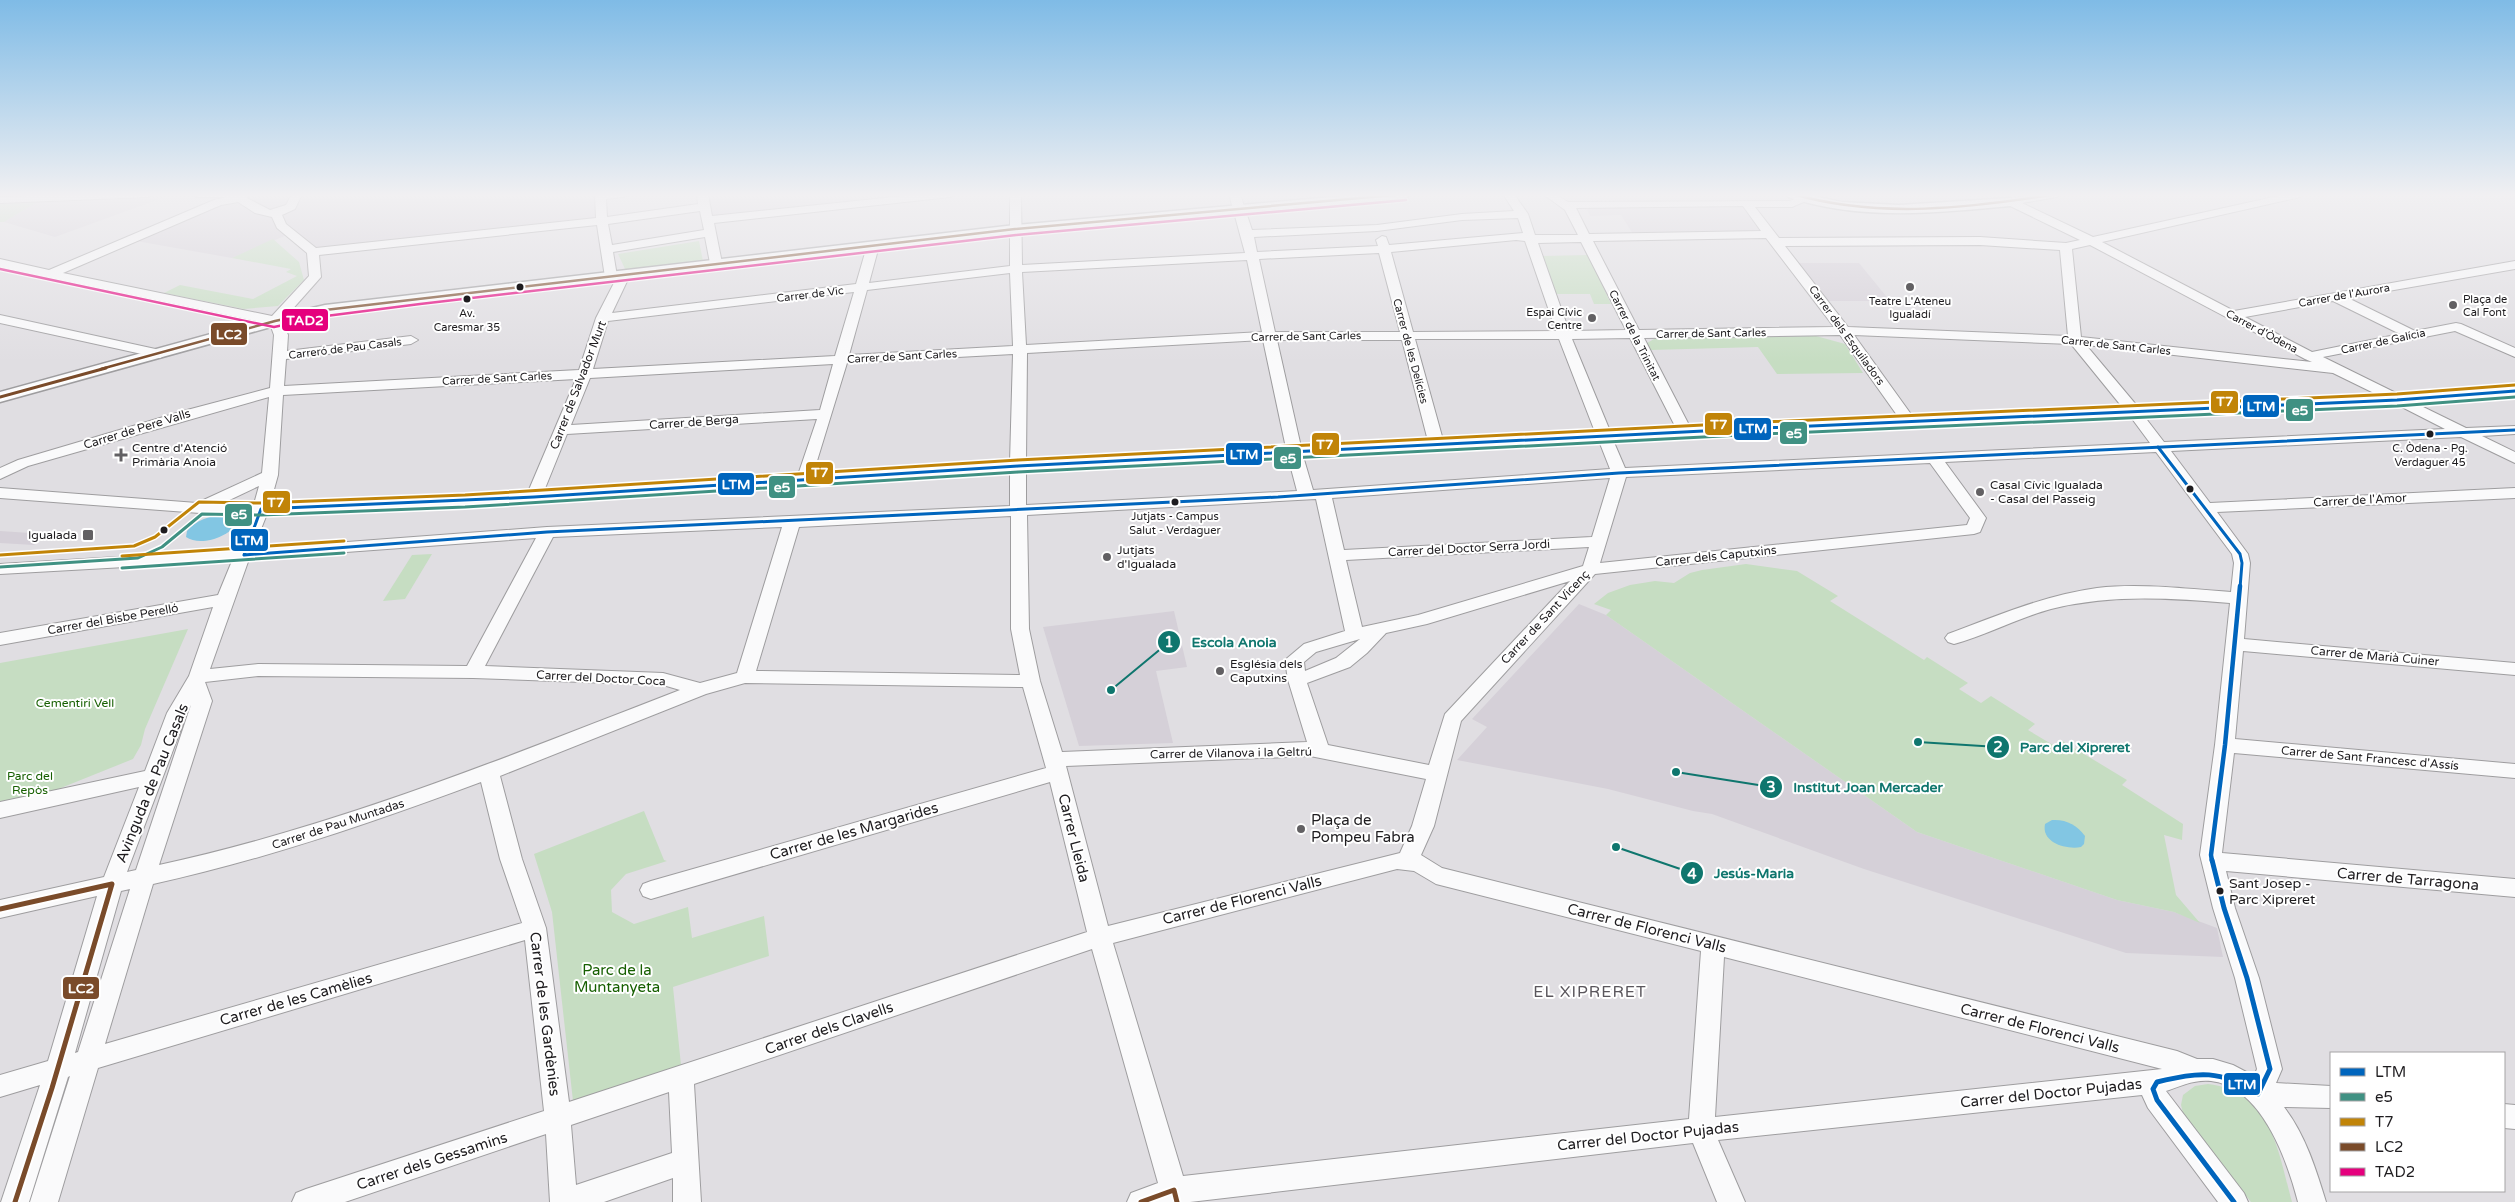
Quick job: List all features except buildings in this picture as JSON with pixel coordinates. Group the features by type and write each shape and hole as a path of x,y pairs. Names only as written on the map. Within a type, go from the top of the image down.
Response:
{"street":[{"path":"51,274 106,250"},
{"path":"311,250 313,252 331,250"},
{"path":"606,250 617,276"},
{"path":"713,250 716,264"},
{"path":"0,397 275,321 335,309 837,250"},
{"path":"804,479 826,414 872,250"},
{"name":"Carrer Lleida","path":"1016,250 1020,351 1018,466 1020,629 1031,681 1056,765 1100,937 1176,1196"},
{"path":"1251,250 1295,454 1314,494 1338,555 1355,634"},
{"name":"Carrer de Vic","path":"603,318 1016,269 1365,250"},
{"name":"Carrer de les Delícies","path":"1386,250 1406,335 1437,446"},
{"path":"1533,250 1603,437 1619,472"},
{"name":"Carrer de la Trinitat","path":"1593,250 1686,433"},
{"name":"Carrer dels Esquiladors","path":"1782,250 1910,422"},
{"path":"2066,250 2075,340 2134,412 2158,448 2240,554 2242,563 2240,598 2225,745 2211,855 2224,908 2247,978 2270,1069 2258,1094"},
{"name":"Carrer d'Òdena","path":"2108,250 2310,356 2515,458"},
{"path":"275,321 315,277 313,252"},
{"path":"0,263 275,321"},
{"name":"Carrer de l'Aurora","path":"2232,315 2515,265"},
{"name":"Carrer de Salvador Murt","path":"534,497 585,373 617,276"},
{"path":"2335,297 2410,334"},
{"path":"0,319 160,354"},
{"name":"Avinguda de Pau Casals","path":"15,1202 57,1071 112,884 151,777 177,713 197,679 262,509 270,475 281,332 275,321"},
{"name":"Carrer de Galícia","path":"2310,356 2410,334 2456,327 2515,353"},
{"name":"Carrer de Sant Carles","path":"276,391 1269,336 1564,336 1844,331 2075,340 2336,369"},
{"name":"Carreró de Pau Casals","path":"279,356 411,340"},
{"name":"Carrer de Pere Valls","path":"0,474 23,463 182,415 276,391"},
{"path":"0,493 200,508 262,509 534,497 1018,466 2397,400 2515,391"},
{"name":"Carrer de Berga","path":"562,430 826,414"},
{"path":"0,569 244,555 547,532 792,522 1314,494 1619,472 2515,430"},
{"name":"Carrer dels Caputxins","path":"1320,751 1297,680 1294,660 1310,648 1355,634 1421,620 1590,569 1974,528 1978,518 1934,458"},
{"name":"Carrer de Sant Vicenç","path":"1407,862 1423,826 1452,719 1590,569 1619,472"},
{"path":"200,508 270,475"},
{"name":"Carrer de l'Amor","path":"2205,508 2515,493"},
{"path":"745,678 792,522"},
{"path":"473,672 547,532"},
{"name":"Carrer del Doctor Serra Jordi","path":"1338,555 1599,542"},
{"path":"1954,638 2045,605 2096,594 2160,592 2240,598"},
{"name":"Carrer del Bisbe Perelló","path":"0,639 226,599"},
{"path":"1297,680 1333,670 1361,651 1380,629"},
{"name":"Carrer de Marià Cuiner","path":"2235,644 2515,669"},
{"name":"Carrer del Doctor Coca","path":"197,679 258,670 473,672 663,679 700,689 745,678 1031,681"},
{"name":"Avinguda de Pau Casals","path":"44,1202 144,877 202,701 197,679"},
{"path":"663,679 665,684 660,695 665,704"},
{"name":"Carrer de Pau Muntadas","path":"0,909 227,859 332,828 489,772 700,689"},
{"name":"Carrer de Sant Francesc d'Assís","path":"2225,745 2515,771"},
{"name":"Carrer de Vilanova i la Geltrú","path":"1056,765 1300,750 1320,751 1436,774"},
{"name":"Carrer de les Margarides","path":"651,890 1056,765"},
{"name":"Carrer de les Gardènies","path":"489,772 511,859 535,928 558,1119 565,1202 685,1161"},
{"path":"0,810 151,777"},
{"name":"Carrer de Florenci Valls","path":"1100,937 1397,861 1419,863 1436,875 2178,1062 2196,1071"},
{"name":"Carrer de Tarragona","path":"2212,861 2515,888"},
{"name":"Carrer de les Camèlies","path":"0,1086 57,1071 535,928"},
{"name":"Carrer dels Clavells","path":"558,1119 1100,937"},
{"path":"1713,944 1701,1130 1731,1202"},
{"path":"2196,1071 2213,1070 2247,1086 2258,1094 2274,1112 2291,1139 2312,1202"},
{"name":"Carrer del Doctor Pujadas","path":"1141,1202 1701,1130 2157,1082 2196,1071"},
{"path":"681,1078 687,1202"},
{"path":"2157,1082 2153,1089 2157,1100 2234,1202"},
{"path":"2258,1094 2330,1097"},
{"name":"Carrer dels Gessamins","path":"306,1202 558,1119"}],"shaded area":[{"path":"187,250 251,250 232,258"},
{"path":"1798,263 1859,263 1890,301 1826,301"},
{"path":"0,531 45,534 34,545 0,543"},
{"path":"1579,604 1606,615 1917,832 2117,900 2174,912 2217,928 2223,957 2126,953 1864,869 1712,814 1693,811 1608,789 1457,760 1487,727 1472,719"},
{"path":"1174,611 1187,667 1156,671 1173,743 1079,746 1043,627"}],"green space":[{"path":"249,250 286,250 299,262 304,280 278,306 244,309 164,293 180,285 253,299 297,276 286,272 291,269 232,258"},
{"path":"642,250 701,250 703,261 626,271 618,254"},
{"path":"1588,255 1611,304 1594,304 1590,294 1556,294 1542,256"},
{"path":"1816,336 1845,344 1863,373 1777,374 1758,347 1651,350 1647,343 1654,339"},
{"path":"432,554 405,599 383,601 412,555"},
{"path":"1746,564 1797,571 1838,596 1830,601 1924,660 1927,657 1968,683 1959,689 1981,703 1991,696 2035,724 2028,730 2053,745 2061,740 2127,780 2122,785 2183,824 2182,840 2164,835 2176,895 2200,923 2174,912 2117,900 1917,832 1606,615 1611,610 1594,604 1608,593 1630,585 1655,581 1674,583 1690,573"},
{"name":"Cementiri Vell","path":"188,629 145,729 141,745 133,759 36,798 0,806 0,663"},
{"name":"Parc de la Muntanyeta","path":"644,811 664,860 667,861 626,874 611,890 612,912 634,924 688,907 692,938 764,916 769,956 673,987 681,1065 573,1101 552,912 534,854"},
{"path":"2208,1084 2229,1089 2246,1099 2259,1111 2269,1127 2276,1144 2292,1202 2251,1202 2184,1117 2181,1105 2183,1095 2195,1086"}],"water":[{"path":"229,515 236,518 237,523 221,536 206,541 192,540 186,537 187,531 200,520 211,516"},
{"path":"2052,820 2066,822 2075,826 2085,836 2084,844 2081,847 2075,848 2056,844 2047,836 2045,831 2045,824"}],"transit line":[{"name":"LC2","path":"0,397 275,321 325,310 835,250"},
{"name":"TAD2","path":"0,269 274,327 326,316 420,304 886,250"},
{"name":"T7","path":"0,555 134,546 155,537 199,502 261,503 465,495 1018,460 1742,423 2397,394 2515,385"},
{"name":"LTM","path":"2515,391 2397,400 1742,429 1018,466 534,497 261,509 244,555 547,532 1278,497 1619,473 2515,430"},
{"name":"e5","path":"0,567 138,558 162,547 202,514 261,515 465,507 1018,472 1742,435 2397,406 2515,397"},
{"name":"LTM","path":"2158,447 2240,554 2242,563 2225,745 2211,855 2224,908 2247,978 2270,1069 2258,1094 2231,1078 2209,1073 2186,1075 2157,1082 2153,1089 2157,1100 2234,1202"},
{"name":"T7","path":"122,556 344,541"},
{"name":"e5","path":"122,568 344,553"},
{"name":"LC2","path":"0,909 112,884 52,1088 15,1202"},
{"name":"LC2","path":"1141,1202 1174,1190 1177,1202"}],"place":[{"name":"Teatre L'Ateneu Igualadí","path":"1910,287"},
{"name":"Av. Caresmar 35","path":"467,299"},
{"name":"Plaça de Cal Font","path":"2453,305"},
{"name":"Espai Cívic Centre","path":"1592,318"},
{"name":"C. Òdena - Pg. Verdaguer 45","path":"2430,434"},
{"name":"Centre d'Atenció Primària Anoia","path":"121,455"},
{"name":"Casal Cívic Igualada - Casal del Passeig","path":"1980,492"},
{"name":"Jutjats - Campus Salut - Verdaguer","path":"1175,502"},
{"name":"Igualada","path":"88,535"},
{"name":"Jutjats d'Igualada","path":"1107,557"},
{"name":"Església dels Caputxins","path":"1220,671"},
{"name":"Escola Anoia","path":"1111,690"},
{"name":"Parc del Xipreret","path":"1918,742"},
{"name":"Institut Joan Mercader","path":"1676,772"},
{"name":"Plaça de Pompeu Fabra","path":"1301,829"},
{"name":"Jesús-Maria","path":"1616,847"},
{"name":"Sant Josep - Parc Xipreret","path":"2220,891"}],"district":[{"name":"EL XIPRERET","path":"1590,991"}],"park label":[{"name":"Parc del Repòs","path":"30,783"}]}
